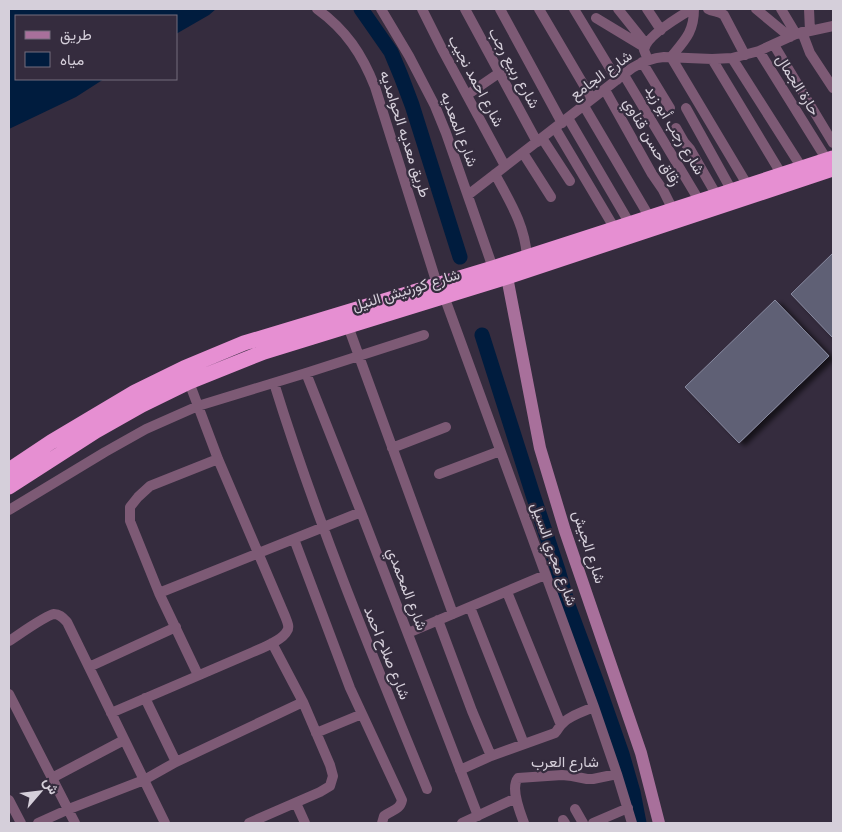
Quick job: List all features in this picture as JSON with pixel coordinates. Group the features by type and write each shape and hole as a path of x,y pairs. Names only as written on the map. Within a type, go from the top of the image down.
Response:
{"highway":[{"name":"شارع كورنيش النيل","path":"9,470 37,460 189,382 264,352 348,326 493,268 802,168 831,162"},
{"name":"شارع كورنيش النيل","path":"9,487 58,437 128,396 213,355 244,343 440,290 507,276 831,162"}],"street":[{"name":"طريق معديه الحوامديه","path":"317,9 341,29 355,46 367,66 440,290"},
{"name":"شارع المعديه","path":"381,9 409,56 435,106 493,268"},
{"name":"شارع احمد نجيب","path":"422,9 506,166"},
{"name":"شارع ربيع رجب","path":"465,9 499,73 540,140 570,181"},
{"path":"500,9 562,123 616,229"},
{"path":"539,9 650,218"},
{"name":"شارع رجب أبو زيد","path":"574,9 700,202"},
{"path":"586,30 603,9"},
{"path":"618,9 645,45"},
{"path":"648,9 661,30"},
{"path":"670,108 645,61 645,45 673,20 693,9"},
{"path":"693,9 691,31 672,57 748,186"},
{"path":"708,9 724,11 724,15 746,55"},
{"path":"756,9 800,34"},
{"path":"781,9 800,34 833,88"},
{"path":"800,34 809,9"},
{"path":"596,18 645,45"},
{"name":"شارع الجامع","path":"468,195 620,77 645,61 664,57 712,60 732,58 759,51 800,34 832,29"},
{"path":"774,45 833,143"},
{"name":"حارة الجمال","path":"759,51 831,162"},
{"path":"732,58 802,168"},
{"path":"712,60 782,175"},
{"path":"467,95 499,73"},
{"name":"زقاق حسن قناوي","path":"605,90 652,174 664,190 673,210"},
{"path":"686,108 725,193"},
{"path":"562,123 630,224"},
{"path":"676,128 684,142 725,193"},
{"path":"522,153 551,197"},
{"path":"495,174 520,224 527,257"},
{"name":"شارع الجيش","path":"507,276 540,448 641,753 659,823"},
{"name":"شارع مجري السيل","path":"440,290 594,707 632,823"},
{"path":"348,326 453,614"},
{"path":"9,510 146,429 198,406 424,335"},
{"name":"شارع المحمدي","path":"306,373 478,816"},
{"path":"111,712 272,643 288,631 288,625 218,459 189,382"},
{"name":"شارع صلاح احمد","path":"274,383 322,527 364,637 427,789"},
{"path":"392,448 446,427"},
{"path":"439,474 500,451"},
{"path":"198,675 160,593 130,521 130,507 138,496 150,486 218,459"},
{"path":"160,593 361,512"},
{"path":"294,539 350,688 402,800 399,808 384,816 382,823"},
{"path":"408,633 545,575"},
{"path":"507,592 560,725"},
{"path":"470,607 524,744"},
{"path":"9,641 47,616 55,614 62,616 67,622 165,823"},
{"path":"438,620 491,756"},
{"path":"89,667 176,627"},
{"path":"249,823 320,792 330,786 333,776 330,764 302,702 272,643"},
{"path":"9,694 75,823"},
{"path":"145,698 176,762"},
{"path":"38,823 144,780 176,762 302,702"},
{"path":"460,770 491,756 557,732 564,721 594,707"},
{"path":"316,733 362,714"},
{"path":"52,778 124,740"},
{"name":"شارع العرب","path":"516,798 515,783 521,777 562,775 593,779 617,774"},
{"path":"465,822 516,798 524,823"},
{"path":"9,800 21,823"},
{"path":"296,803 305,823"},
{"path":"593,823 628,808"},
{"path":"574,809 583,823"}],"water":[{"path":"9,9 216,9 178,33 178,15 15,15 15,80 102,80 76,97 9,129"}],"building":[{"path":"833,253 833,338 791,294"},
{"path":"775,300 829,356 739,443 685,387"}],"waterway":[{"path":"361,9 391,52 401,76 460,257"},
{"path":"482,335 568,605 622,754 633,792 639,823"}]}
